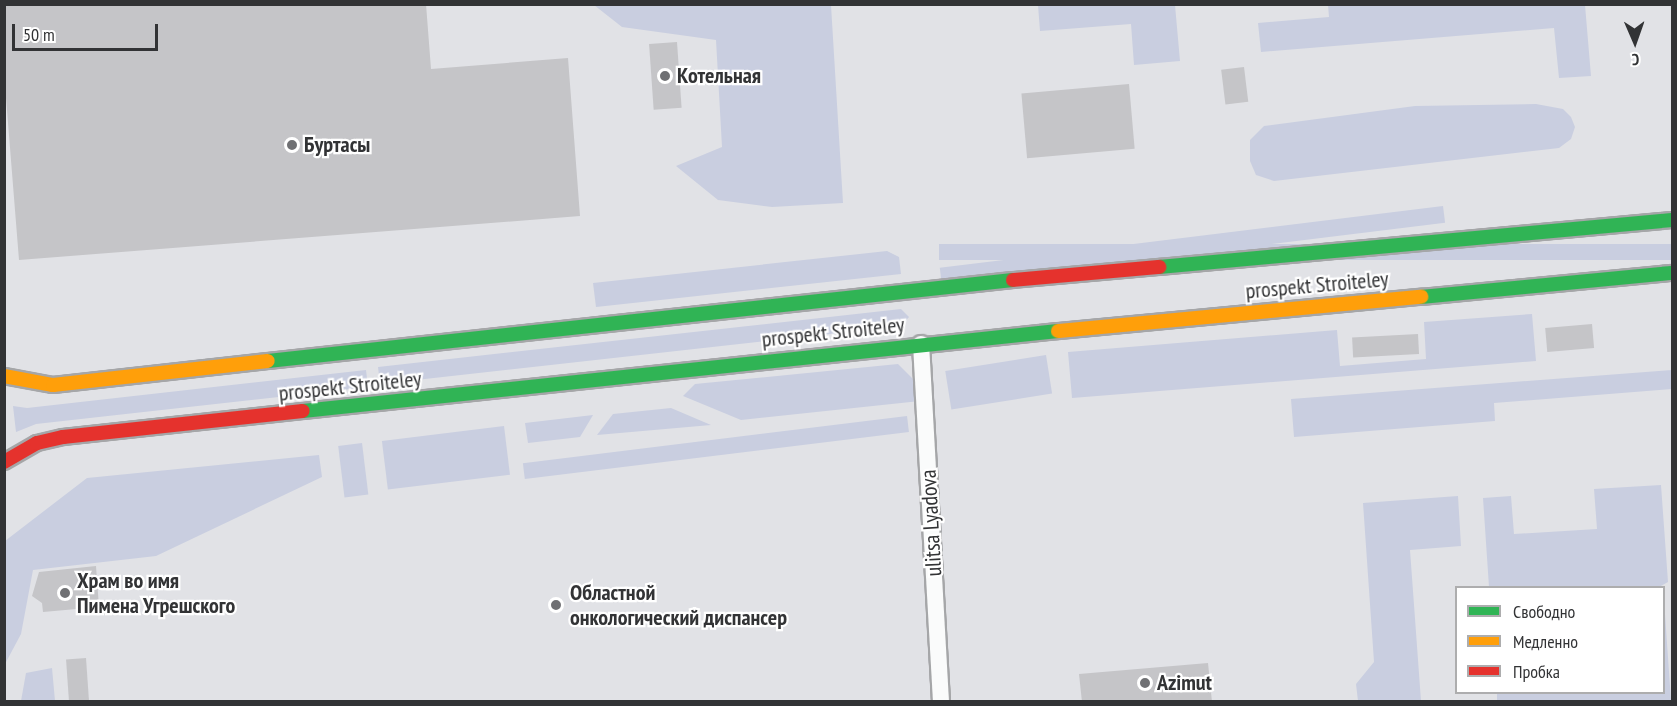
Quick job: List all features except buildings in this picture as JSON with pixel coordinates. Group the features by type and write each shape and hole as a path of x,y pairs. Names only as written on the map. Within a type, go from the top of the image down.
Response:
{"main road":[{"name":"prospekt Stroiteley","path":"4,376 53,384 916,289 1672,220"},
{"name":"prospekt Stroiteley","path":"4,462 38,443 63,437 921,344 1672,273"}],"street":[{"name":"ulitsa Lyadova","path":"921,344 941,702"}],"shaded area":[{"path":"594,5 831,5 843,203 772,207 718,200 676,166 722,147 716,40 622,27"},
{"path":"1038,5 1175,5 1180,61 1134,65 1131,24 1040,31"},
{"path":"1328,5 1585,5 1591,76 1559,78 1554,28 1261,52 1258,23 1329,17"},
{"path":"1536,104 1563,109 1571,117 1575,127 1571,139 1559,148 1274,181 1256,175 1250,161 1250,140 1264,126 1415,106"},
{"path":"1443,206 1445,223 942,285 940,268"},
{"path":"939,244 1672,244 1672,260 939,260"},
{"path":"887,251 899,257 901,274 596,307 593,283"},
{"path":"901,309 909,317 901,326 380,384 378,367"},
{"path":"1532,314 1536,361 1072,398 1068,352 1337,330 1340,366 1426,359 1424,322"},
{"path":"1046,355 1052,394 951,409 945,371"},
{"path":"898,364 914,380 920,401 741,420 683,396 695,384"},
{"path":"366,370 368,387 36,424 16,432 13,406 27,408"},
{"path":"1672,370 1672,389 1494,403 1495,421 1294,437 1291,399"},
{"path":"671,408 711,425 597,435 613,414"},
{"path":"593,415 580,437 528,443 525,423"},
{"path":"907,416 909,432 525,479 523,463"},
{"path":"504,426 510,475 388,490 382,441"},
{"path":"362,443 368,495 345,498 338,446"},
{"path":"319,455 322,477 156,556 33,570 21,634 5,664 5,541 87,478"},
{"path":"1661,485 1668,582 1661,586 1489,586 1483,498 1511,496 1514,534 1597,529 1594,489"},
{"path":"1458,496 1461,546 1410,550 1421,701 1358,701 1356,684 1374,662 1363,503"},
{"path":"1665,614 1671,701 1497,701 1497,694 1665,694"},
{"path":"52,668 55,701 21,701 26,673"}],"traffic: fast":[{"path":"1159,267 1672,220"},
{"path":"1421,297 1672,273"},
{"path":"268,361 1013,280"},
{"path":"303,411 1058,331"}],"traffic: slow":[{"path":"1058,331 1421,297"},
{"path":"4,376 53,385 268,361"}],"traffic: jam":[{"path":"1013,280 1159,267"},
{"path":"4,462 37,443 63,437 303,411"}],"place":[{"name":"Котельная","path":"665,76"},
{"name":"Буртасы","path":"292,145"},
{"name":"Храм во имя Пимена Угрешского","path":"65,593"},
{"name":"Областной онкологический диспансер","path":"556,605"},
{"name":"Azimut","path":"1145,683"}]}
